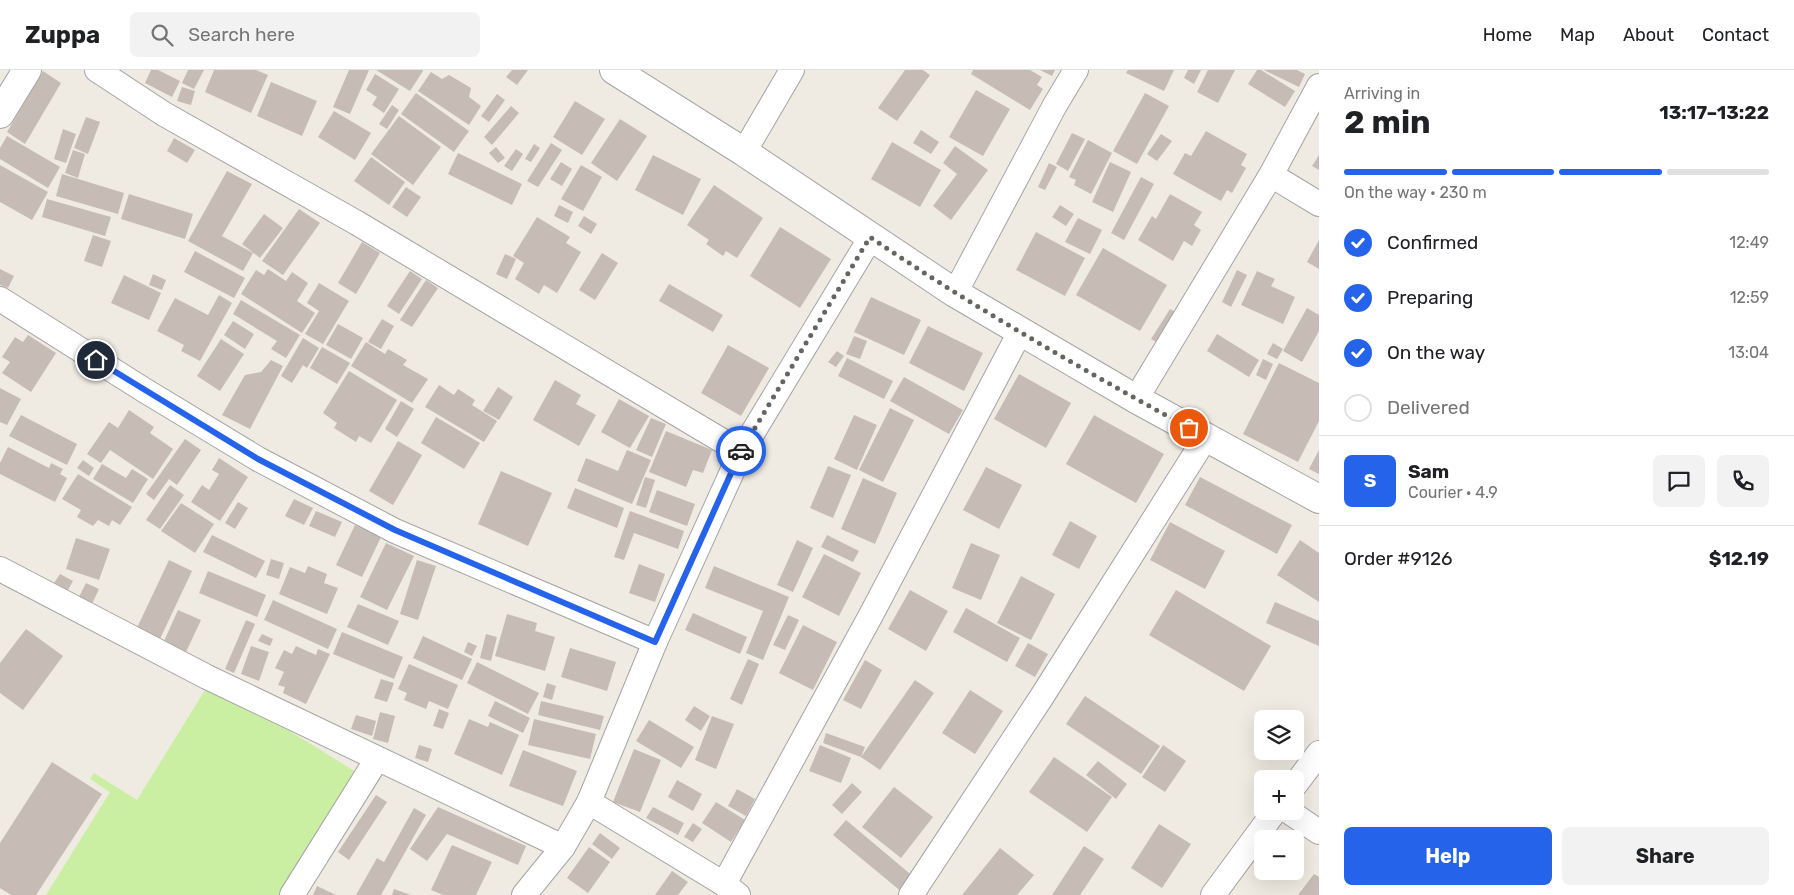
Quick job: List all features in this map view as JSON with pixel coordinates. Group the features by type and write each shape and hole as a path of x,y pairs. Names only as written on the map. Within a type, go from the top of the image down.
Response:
{"street":[{"path":"0,114 27,70"},
{"path":"97,70 164,114 358,223 741,452"},
{"path":"614,70 744,152 955,293 1136,399 1319,499"},
{"path":"744,152 792,70"},
{"path":"955,293 1055,105 1076,70"},
{"path":"1136,399 1271,175 1319,86"},
{"path":"1271,175 1319,204"},
{"path":"524,895 563,847 589,802 655,642 741,452 870,237"},
{"path":"0,300 258,459 395,530 655,642"},
{"path":"589,802 731,890 871,615 1020,332"},
{"path":"911,895 1041,698 1206,437"},
{"path":"0,569 207,677 563,847"},
{"path":"1304,773 1319,753"},
{"path":"292,895 377,759"},
{"path":"1213,895 1268,820"},
{"path":"1301,820 1319,832"}],"green space":[{"path":"210,682 356,772 280,895 46,895 110,792 90,779 94,773 137,800"}],"building":[{"path":"151,70 158,70 180,81 172,97 145,83"},
{"path":"188,70 204,70 194,89 182,83"},
{"path":"214,70 256,70 268,75 251,113 205,92"},
{"path":"349,70 369,70 350,114 333,107"},
{"path":"376,70 422,70 423,71 410,91"},
{"path":"512,70 528,70 517,85 506,77"},
{"path":"905,70 923,70 930,75 897,121 878,108"},
{"path":"973,70 1030,70 1042,77 1037,85 1043,89 1030,110 971,74"},
{"path":"1040,70 1055,70 1052,76"},
{"path":"1128,70 1174,70 1164,91 1126,73"},
{"path":"1188,70 1201,70 1194,84 1184,78"},
{"path":"1208,70 1235,70 1218,103 1197,92"},
{"path":"1257,70 1261,70 1295,91 1285,107 1248,84"},
{"path":"1264,70 1297,70 1305,74 1299,87"},
{"path":"43,71 61,83 25,144 7,132"},
{"path":"431,72 442,79 449,75 471,88 469,97 481,106 469,125 418,91"},
{"path":"375,74 399,89 384,113 372,105 377,97 366,90"},
{"path":"271,82 317,101 302,136 257,116"},
{"path":"182,87 195,91 191,105 177,101"},
{"path":"976,90 1010,109 983,156 949,137"},
{"path":"416,93 469,131 454,152 401,114"},
{"path":"1145,93 1169,106 1137,164 1113,151"},
{"path":"497,94 505,100 489,122 481,116"},
{"path":"575,101 605,119 582,155 553,137"},
{"path":"392,105 399,110 387,129 379,124"},
{"path":"511,106 519,113 492,145 484,137"},
{"path":"334,111 371,133 355,160 318,137"},
{"path":"399,116 441,147 413,185 371,154"},
{"path":"86,117 100,122 88,154 74,148"},
{"path":"620,119 647,136 617,181 591,163"},
{"path":"63,129 76,134 66,163 54,159"},
{"path":"921,130 939,142 931,154 913,143"},
{"path":"1206,131 1247,154 1241,165 1246,168 1232,193 1227,190 1221,201 1173,174 1185,153 1191,156"},
{"path":"1072,133 1085,139 1068,171 1056,164"},
{"path":"1161,134 1172,141 1157,161 1147,154"},
{"path":"7,136 60,167 48,188 0,159 0,148"},
{"path":"174,138 195,150 187,163 167,151"},
{"path":"1088,140 1112,153 1091,194 1074,185 1076,180 1069,177"},
{"path":"892,142 941,170 920,207 871,179"},
{"path":"551,143 562,150 538,187 527,181"},
{"path":"534,144 540,148 531,162 525,159"},
{"path":"955,146 988,170 951,220 933,206 957,174 943,163"},
{"path":"496,147 505,158 498,163 489,153"},
{"path":"516,149 523,154 512,171 504,166"},
{"path":"73,150 85,154 78,178 65,173"},
{"path":"458,153 522,184 512,205 448,174"},
{"path":"653,155 701,179 683,215 635,190"},
{"path":"1319,155 1319,170 1312,166"},
{"path":"371,157 405,182 389,205 354,181"},
{"path":"561,162 572,169 562,186 550,179"},
{"path":"1110,162 1131,172 1113,212 1092,202"},
{"path":"1049,163 1057,167 1045,190 1038,187"},
{"path":"0,165 48,192 32,220 0,202"},
{"path":"581,165 602,177 583,211 561,199"},
{"path":"227,171 252,184 222,236 253,253 243,271 188,241"},
{"path":"62,174 124,193 118,214 56,196"},
{"path":"1141,177 1154,184 1124,240 1111,233"},
{"path":"714,185 763,218 737,258 726,251 723,256 706,244 709,240 687,225"},
{"path":"406,187 421,197 407,217 392,207"},
{"path":"129,194 193,214 185,239 121,219"},
{"path":"1170,194 1202,212 1194,225 1201,230 1192,246 1184,241 1173,261 1138,240 1152,216 1156,219"},
{"path":"47,199 111,217 105,236 42,217"},
{"path":"559,205 573,212 568,223 554,216"},
{"path":"1060,205 1074,214 1066,226 1052,217"},
{"path":"299,209 320,223 283,275 262,261"},
{"path":"264,214 283,228 260,258 242,244"},
{"path":"584,216 597,224 591,234 578,226"},
{"path":"537,217 570,237 566,243 581,252 557,293 544,285 539,294 515,279 524,263 513,256"},
{"path":"1078,218 1102,230 1090,254 1065,242"},
{"path":"780,227 831,259 800,308 750,276"},
{"path":"1036,232 1085,258 1065,296 1016,270"},
{"path":"93,235 111,241 102,267 84,261"},
{"path":"1319,240 1319,269 1307,262"},
{"path":"362,242 380,253 356,294 338,283"},
{"path":"1103,248 1167,285 1140,331 1076,295"},
{"path":"195,251 245,278 234,298 184,272"},
{"path":"602,253 618,263 595,300 579,290"},
{"path":"505,254 516,259 507,279 496,274"},
{"path":"0,269 14,276 8,288 0,285"},
{"path":"268,269 286,281 292,272 308,283 297,301 315,313 302,333 241,294 256,270 264,275"},
{"path":"1237,270 1247,275 1231,307 1222,302"},
{"path":"410,271 422,279 399,314 387,306"},
{"path":"1257,271 1275,279 1271,286 1295,297 1283,324 1241,305"},
{"path":"153,274 166,280 162,290 149,285"},
{"path":"124,275 161,293 149,320 111,303"},
{"path":"426,280 438,288 412,327 400,320"},
{"path":"319,283 349,301 323,344 305,334 319,311 307,303"},
{"path":"669,284 723,315 713,332 659,301"},
{"path":"219,295 232,303 200,361 181,351 184,345 157,331 175,298 208,315"},
{"path":"871,297 921,320 904,355 854,332"},
{"path":"241,300 300,335 286,358 271,349 277,341 233,314"},
{"path":"1307,308 1319,315 1319,331 1302,362 1283,351"},
{"path":"1170,309 1179,314 1160,344 1151,339"},
{"path":"382,319 394,326 381,349 368,342"},
{"path":"233,321 254,334 245,349 224,335"},
{"path":"338,324 363,338 351,359 326,345"},
{"path":"928,326 983,353 964,391 909,363"},
{"path":"1217,334 1259,360 1249,377 1207,351"},
{"path":"28,335 56,353 31,392 2,373 10,362 2,357 15,337 23,342"},
{"path":"854,336 867,341 860,359 846,354"},
{"path":"303,338 319,348 307,368 303,365 292,383 281,376"},
{"path":"221,339 244,354 220,391 197,376"},
{"path":"366,342 385,354 388,349 407,360 403,365 428,379 412,403 351,366"},
{"path":"1273,343 1283,349 1277,359 1267,354"},
{"path":"728,345 769,368 741,416 701,393"},
{"path":"322,347 350,363 337,384 310,368"},
{"path":"837,351 844,356 836,367 828,362"},
{"path":"847,358 893,381 884,399 838,376"},
{"path":"1263,359 1273,364 1266,380 1256,375"},
{"path":"271,360 283,366 250,429 222,415 245,375 261,372"},
{"path":"1279,363 1319,383 1319,421 1298,462 1243,434"},
{"path":"349,371 397,400 371,443 359,436 356,442 334,428 337,423 323,413"},
{"path":"1019,374 1071,403 1046,448 994,419"},
{"path":"904,377 963,410 949,434 890,401"},
{"path":"555,380 581,395 576,404 596,415 579,446 533,420"},
{"path":"439,385 454,395 458,389 475,400 472,405 497,421 484,442 425,407"},
{"path":"498,387 513,397 499,420 483,411"},
{"path":"0,388 21,399 7,425 0,422"},
{"path":"619,399 649,416 630,448 601,432"},
{"path":"401,401 414,409 397,437 385,429"},
{"path":"890,408 914,420 883,482 859,470"},
{"path":"129,410 154,427 150,433 173,449 153,479 110,450 101,463 87,454 109,422 118,428"},
{"path":"21,415 77,444 67,465 9,436"},
{"path":"854,415 877,425 857,470 834,459"},
{"path":"1094,415 1164,454 1136,503 1066,464"},
{"path":"436,417 480,443 464,469 421,443"},
{"path":"651,418 666,424 652,457 636,450"},
{"path":"666,431 712,450 703,473 693,470 686,487 649,472"},
{"path":"185,439 201,450 177,485 169,479 154,500 146,494"},
{"path":"398,441 422,455 393,505 369,491"},
{"path":"8,447 49,468 51,463 63,469 60,474 67,478 55,502 0,474 0,463"},
{"path":"627,450 651,460 632,504 577,481 586,458 618,471"},
{"path":"1319,450 1319,474 1309,469"},
{"path":"219,458 248,477 220,521 191,502 202,485 209,490 219,474 212,470"},
{"path":"83,460 94,468 89,476 77,468"},
{"path":"102,464 126,478 132,469 148,479 133,503 93,479"},
{"path":"828,466 851,475 833,518 810,508"},
{"path":"986,467 1022,485 999,529 963,510"},
{"path":"501,471 552,493 528,546 478,524"},
{"path":"78,474 132,507 120,525 112,520 109,526 98,520 93,526 77,517 81,510 62,499"},
{"path":"645,477 655,480 646,508 636,505"},
{"path":"1200,477 1292,525 1277,554 1185,505"},
{"path":"863,478 897,493 875,544 841,529"},
{"path":"170,485 184,495 160,529 146,520"},
{"path":"575,488 624,508 617,528 567,508"},
{"path":"657,490 695,504 687,526 649,512"},
{"path":"294,499 313,508 304,525 285,516"},
{"path":"238,502 248,508 235,529 225,523"},
{"path":"181,503 214,524 195,553 161,531"},
{"path":"316,511 342,522 335,537 309,526"},
{"path":"630,511 684,531 678,549 634,533 624,560 614,557"},
{"path":"1070,521 1097,536 1079,569 1052,555"},
{"path":"1170,522 1225,551 1205,589 1150,560"},
{"path":"355,525 381,537 362,577 336,565"},
{"path":"212,535 265,561 256,578 203,552"},
{"path":"827,535 859,551 853,562 821,547"},
{"path":"76,538 110,549 99,580 66,569"},
{"path":"797,540 813,548 793,592 777,585"},
{"path":"1300,540 1319,553 1319,602 1277,575"},
{"path":"386,543 414,556 387,610 360,597"},
{"path":"971,543 1000,555 981,600 952,588"},
{"path":"824,554 861,573 839,616 802,597"},
{"path":"271,559 284,563 279,579 266,575"},
{"path":"169,560 192,571 159,641 136,630"},
{"path":"417,560 436,566 418,620 400,614"},
{"path":"639,564 665,574 655,602 629,593"},
{"path":"308,566 327,574 324,583 338,588 327,614 279,594 290,567 305,573"},
{"path":"714,566 789,597 763,660 746,653 763,611 705,588"},
{"path":"208,571 266,595 257,617 199,593"},
{"path":"60,574 73,581 68,590 54,583"},
{"path":"1021,576 1055,594 1031,640 997,623"},
{"path":"86,583 99,589 92,604 79,597"},
{"path":"910,590 948,611 926,651 888,629"},
{"path":"1176,590 1271,646 1244,691 1149,635"},
{"path":"273,600 337,629 328,649 264,620"},
{"path":"1275,602 1319,621 1319,646 1266,623"},
{"path":"358,604 399,621 388,645 347,627"},
{"path":"966,608 1020,638 1007,662 953,632"},
{"path":"178,610 201,620 186,652 164,641"},
{"path":"693,613 747,637 740,654 685,630"},
{"path":"507,614 537,623 535,631 555,637 545,671 495,656"},
{"path":"788,615 799,620 785,650 773,645"},
{"path":"246,620 255,624 234,673 225,669"},
{"path":"803,625 837,642 813,690 779,673"},
{"path":"26,629 63,656 23,710 0,693 0,663"},
{"path":"342,632 403,657 394,679 333,654"},
{"path":"262,634 273,639 270,646 258,641"},
{"path":"486,634 497,637 491,661 480,658"},
{"path":"423,636 472,659 462,680 413,658"},
{"path":"468,642 477,646 472,656 464,652"},
{"path":"1028,643 1048,654 1035,677 1015,666"},
{"path":"251,646 269,652 259,681 241,674"},
{"path":"296,646 316,655 318,649 330,654 306,704 283,693 285,687 278,685 284,672 275,668 284,650 292,654"},
{"path":"570,648 616,662 607,691 561,677"},
{"path":"748,659 759,664 742,705 730,699"},
{"path":"865,660 882,670 861,709 843,700"},
{"path":"477,662 539,693 528,714 467,683"},
{"path":"409,664 458,685 448,709 429,701 426,709 404,700 407,693 398,689"},
{"path":"381,679 394,683 387,702 374,698"},
{"path":"915,680 934,693 880,770 861,757"},
{"path":"547,683 556,686 552,700 543,697"},
{"path":"970,690 1003,711 975,754 942,733"},
{"path":"1085,696 1160,746 1141,774 1066,724"},
{"path":"495,701 530,718 523,733 488,716"},
{"path":"541,701 604,716 600,730 538,715"},
{"path":"694,706 710,716 701,731 685,720"},
{"path":"439,709 449,713 443,729 433,726"},
{"path":"380,712 395,716 388,743 373,739"},
{"path":"356,715 376,721 372,736 351,729"},
{"path":"712,716 734,724 716,769 695,760"},
{"path":"469,719 488,727 490,722 519,735 502,775 454,754"},
{"path":"534,719 596,734 590,759 528,745"},
{"path":"649,720 694,747 681,768 636,741"},
{"path":"826,733 865,747 861,757 823,743"},
{"path":"419,745 432,749 428,762 415,758"},
{"path":"820,745 851,758 841,783 809,771"},
{"path":"1163,745 1186,761 1165,792 1142,777"},
{"path":"634,749 661,760 640,812 613,802"},
{"path":"523,750 577,771 563,806 509,786"},
{"path":"1054,757 1112,797 1087,832 1029,792"},
{"path":"1098,761 1127,784 1116,799 1086,775"},
{"path":"52,762 102,794 36,895 11,895 0,888 0,843"},
{"path":"677,780 702,794 693,811 668,797"},
{"path":"852,783 862,792 842,814 832,805"},
{"path":"894,787 933,817 901,858 862,827"},
{"path":"737,789 755,799 746,816 728,806"},
{"path":"376,795 387,802 349,860 338,852"},
{"path":"716,802 745,820 731,842 702,823"},
{"path":"438,807 526,846 518,865 447,834 427,861 410,849"},
{"path":"653,807 684,823 678,835 646,818"},
{"path":"414,808 426,815 381,895 356,895 377,858 384,862"},
{"path":"846,820 915,878 903,893 833,835"},
{"path":"693,823 702,829 693,842 684,837"},
{"path":"1159,824 1191,844 1162,888 1131,868"},
{"path":"600,833 620,848 612,859 592,844"},
{"path":"452,845 492,862 476,895 443,895 431,890"},
{"path":"1084,846 1104,859 1080,895 1052,895"},
{"path":"589,847 610,862 588,893 567,878"},
{"path":"1000,848 1034,875 1017,895 962,895"},
{"path":"672,871 688,882 678,895 655,895"},
{"path":"1314,874 1319,877 1319,895 1298,895"},
{"path":"317,886 336,895 313,895"},
{"path":"394,889 411,895 392,895"}],"way so far":[{"path":"741,451 870,237 955,293 1189,428"}],"route":[{"path":"96,360 258,459 395,530 655,642 741,451"}]}
